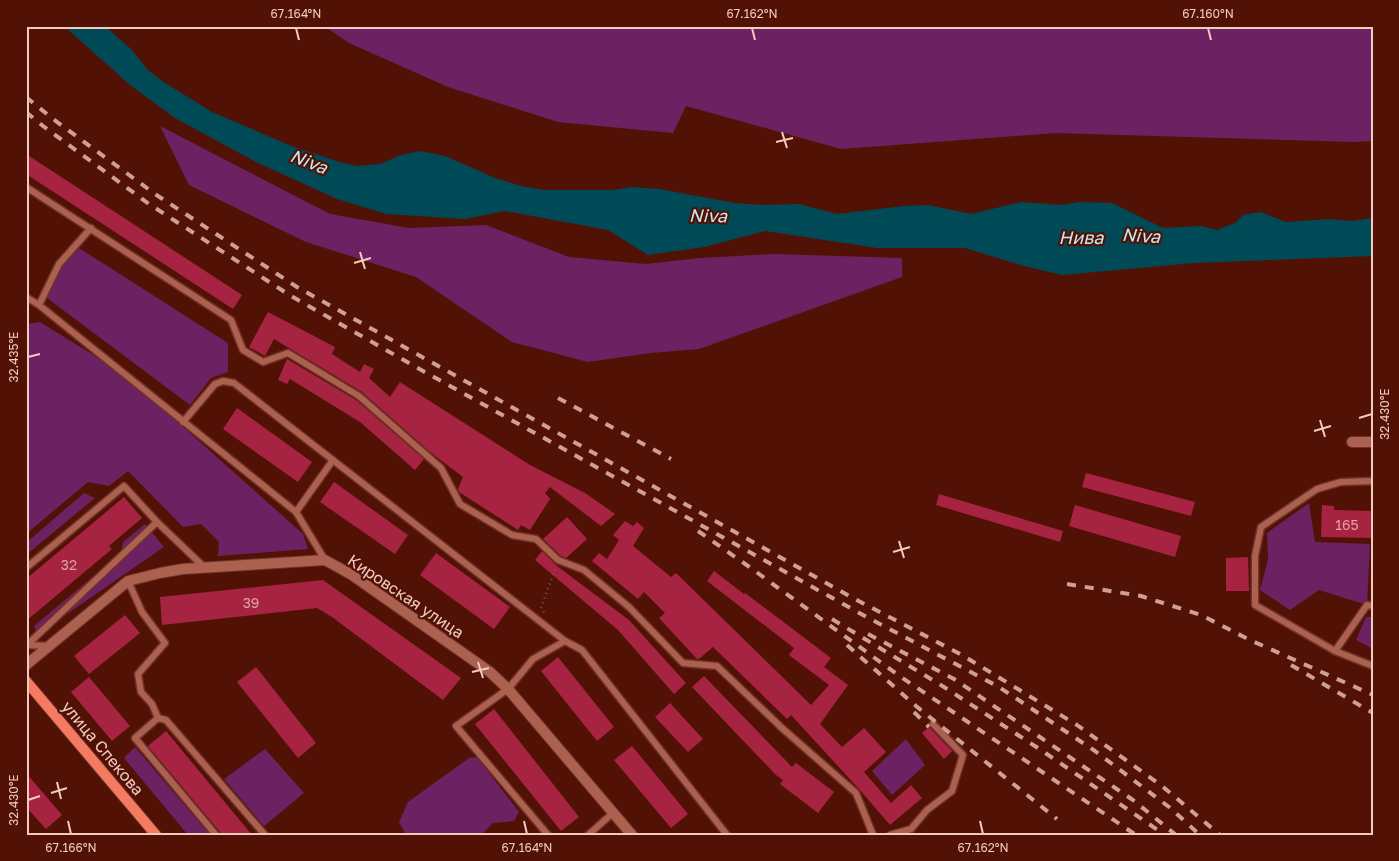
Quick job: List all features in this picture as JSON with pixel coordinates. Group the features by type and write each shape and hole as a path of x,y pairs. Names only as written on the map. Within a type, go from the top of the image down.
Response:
{"main road":[{"name":"улица Спекова","path":"26,681 156,835"}],"street":[{"path":"1352,442 1373,442"},
{"name":"Кировская улица","path":"26,665 128,581 175,570 324,560 352,575 487,669 508,689 632,835"}],"lane":[{"path":"26,187 231,320 243,350 263,362 288,354 360,396 441,468 460,504 512,534 536,539 558,560 584,570 629,606 683,663 717,666 856,793 873,835"},
{"path":"39,305 58,264 91,228"},
{"path":"26,297 39,305 296,512 324,560"},
{"path":"183,422 215,384 223,381 234,383 564,640 582,650 727,835"},
{"path":"296,512 333,460"},
{"path":"1373,481 1341,482 1317,489 1261,527 1255,556 1255,605 1335,651 1373,666"},
{"path":"26,568 124,486 157,522 206,568"},
{"path":"27,644 157,522"},
{"path":"128,581 142,612 165,643 138,674 141,692 152,704 158,718"},
{"path":"1335,651 1367,605 1373,606"},
{"path":"548,835 456,726 508,689 533,659 564,640"},
{"path":"27,644 49,646"},
{"path":"158,718 135,738 216,835"},
{"path":"158,718 166,720 265,835"},
{"path":"890,835 911,829 927,810 952,790 963,755 933,724"},
{"path":"588,835 614,812"}],"path":[{"path":"546,614 541,608 558,560"}],"shaded area":[{"path":"324,26 1373,26 1373,141 1056,133 841,149 686,106 673,133 558,122 448,87 349,43"},
{"path":"160,126 330,214 409,228 486,225 569,257 646,264 700,258 775,254 902,258 902,277 699,349 651,353 588,362 512,342 416,277 306,242 189,185"},
{"path":"79,248 228,343 228,372 211,378 190,405 47,298 60,269"},
{"path":"40,322 124,374 303,534 308,549 218,556 219,542 201,524 183,527 128,471 109,486 88,482 26,534 26,324"},
{"path":"84,493 95,498 26,555 26,543"},
{"path":"1309,503 1315,542 1370,544 1367,605 1319,590 1290,610 1260,590 1268,559 1267,533"},
{"path":"145,524 164,547 38,634 34,626 121,553 123,542"},
{"path":"1366,617 1373,617 1373,649 1356,640"},
{"path":"906,739 925,765 892,795 872,771"},
{"path":"135,747 210,835 188,835 124,758"},
{"path":"265,749 304,793 264,826 224,779"},
{"path":"477,757 519,812 514,821 493,823 481,835 406,835 399,822 408,802 469,758"}],"water":[{"name":"Нива","path":"64,26 105,26 132,50 148,70 162,81 212,112 289,145 357,166 380,164 401,155 420,151 445,156 495,178 521,186 544,190 612,190 633,187 659,189 735,203 762,205 799,204 837,214 928,205 971,214 1021,202 1062,205 1079,202 1112,203 1163,228 1201,226 1217,230 1235,223 1243,215 1260,212 1286,222 1330,219 1351,221 1373,218 1373,256 1194,263 1062,275 1024,266 965,248 877,248 765,231 704,247 648,255 608,230 505,211 465,219 386,214 337,199 258,163 175,118 130,85"}],"building":[{"path":"26,154 242,295 233,309 26,174"},
{"path":"268,312 335,347 332,354 360,372 364,364 374,369 369,378 390,397 400,382 530,465 585,493 615,514 601,526 550,487 545,493 550,499 530,530 521,525 518,530 459,492 458,489 463,477 430,452 362,392 274,339 265,356 249,347"},
{"path":"287,359 356,400 424,459 415,470 360,422 290,379 287,384 278,380"},
{"path":"237,408 312,462 298,482 223,429"},
{"path":"1086,473 1195,502 1191,516 1082,487"},
{"path":"334,482 408,535 395,554 320,502"},
{"path":"939,494 1063,531 1060,542 936,505"},
{"path":"124,497 142,518 109,546 112,549 26,621 26,579"},
{"path":"1075,505 1181,536 1175,557 1069,526"},
{"path":"1322,505 1334,506 1334,510 1373,511 1373,538 1321,537"},
{"path":"567,517 587,539 566,558 561,556 543,539"},
{"path":"625,521 633,526 637,522 644,528 633,546 671,577 676,573 811,705 829,685 789,655 794,648 707,581 714,571 831,658 824,667 848,685 820,724 842,747 864,728 886,752 864,772 891,803 911,785 922,798 890,825 791,715 787,719 713,647 697,659 659,618 665,613 644,592 638,599 592,561 599,553 607,559 619,540 613,535"},
{"path":"542,551 557,566 629,620 686,683 674,694 618,630 535,560"},
{"path":"436,553 510,607 494,629 420,575"},
{"path":"1248,557 1249,591 1226,591 1226,558"},
{"path":"323,580 461,678 443,700 332,617 317,608 162,625 160,597"},
{"path":"125,615 140,633 89,674 74,656"},
{"path":"558,657 614,727 597,741 541,671"},
{"path":"256,667 316,743 298,758 237,682"},
{"path":"704,676 792,767 796,763 834,792 818,813 780,784 783,780 776,775 692,687"},
{"path":"89,677 130,726 112,741 71,692"},
{"path":"670,703 703,739 688,752 655,717"},
{"path":"494,709 579,817 561,831 475,724"},
{"path":"929,727 952,751 944,759 922,733"},
{"path":"166,731 252,835 222,835 148,746"},
{"path":"632,746 688,814 671,828 614,760"},
{"path":"26,773 62,815 46,829 26,807"}],"railway":[{"path":"26,97 155,194 297,287 853,598 962,655 1077,725 1162,786 1220,835"},
{"path":"26,112 149,204 291,296 863,615 999,687 1095,751 1169,807 1200,835"},
{"path":"558,398 671,459"},
{"path":"698,531 901,677 1136,835"},
{"path":"1067,584 1141,596 1201,615 1250,640 1373,695"},
{"path":"832,619 944,687 1041,750 1165,835"},
{"path":"868,634 954,679 1133,800 1176,835"},
{"path":"847,645 916,706 1057,819"},
{"path":"1291,665 1373,713"},
{"path":"914,712 929,727"}],"water label":[{"name":"Niva","path":"309,161"},
{"name":"Niva","path":"708,215"},
{"name":"Niva","path":"1141,235"}]}
